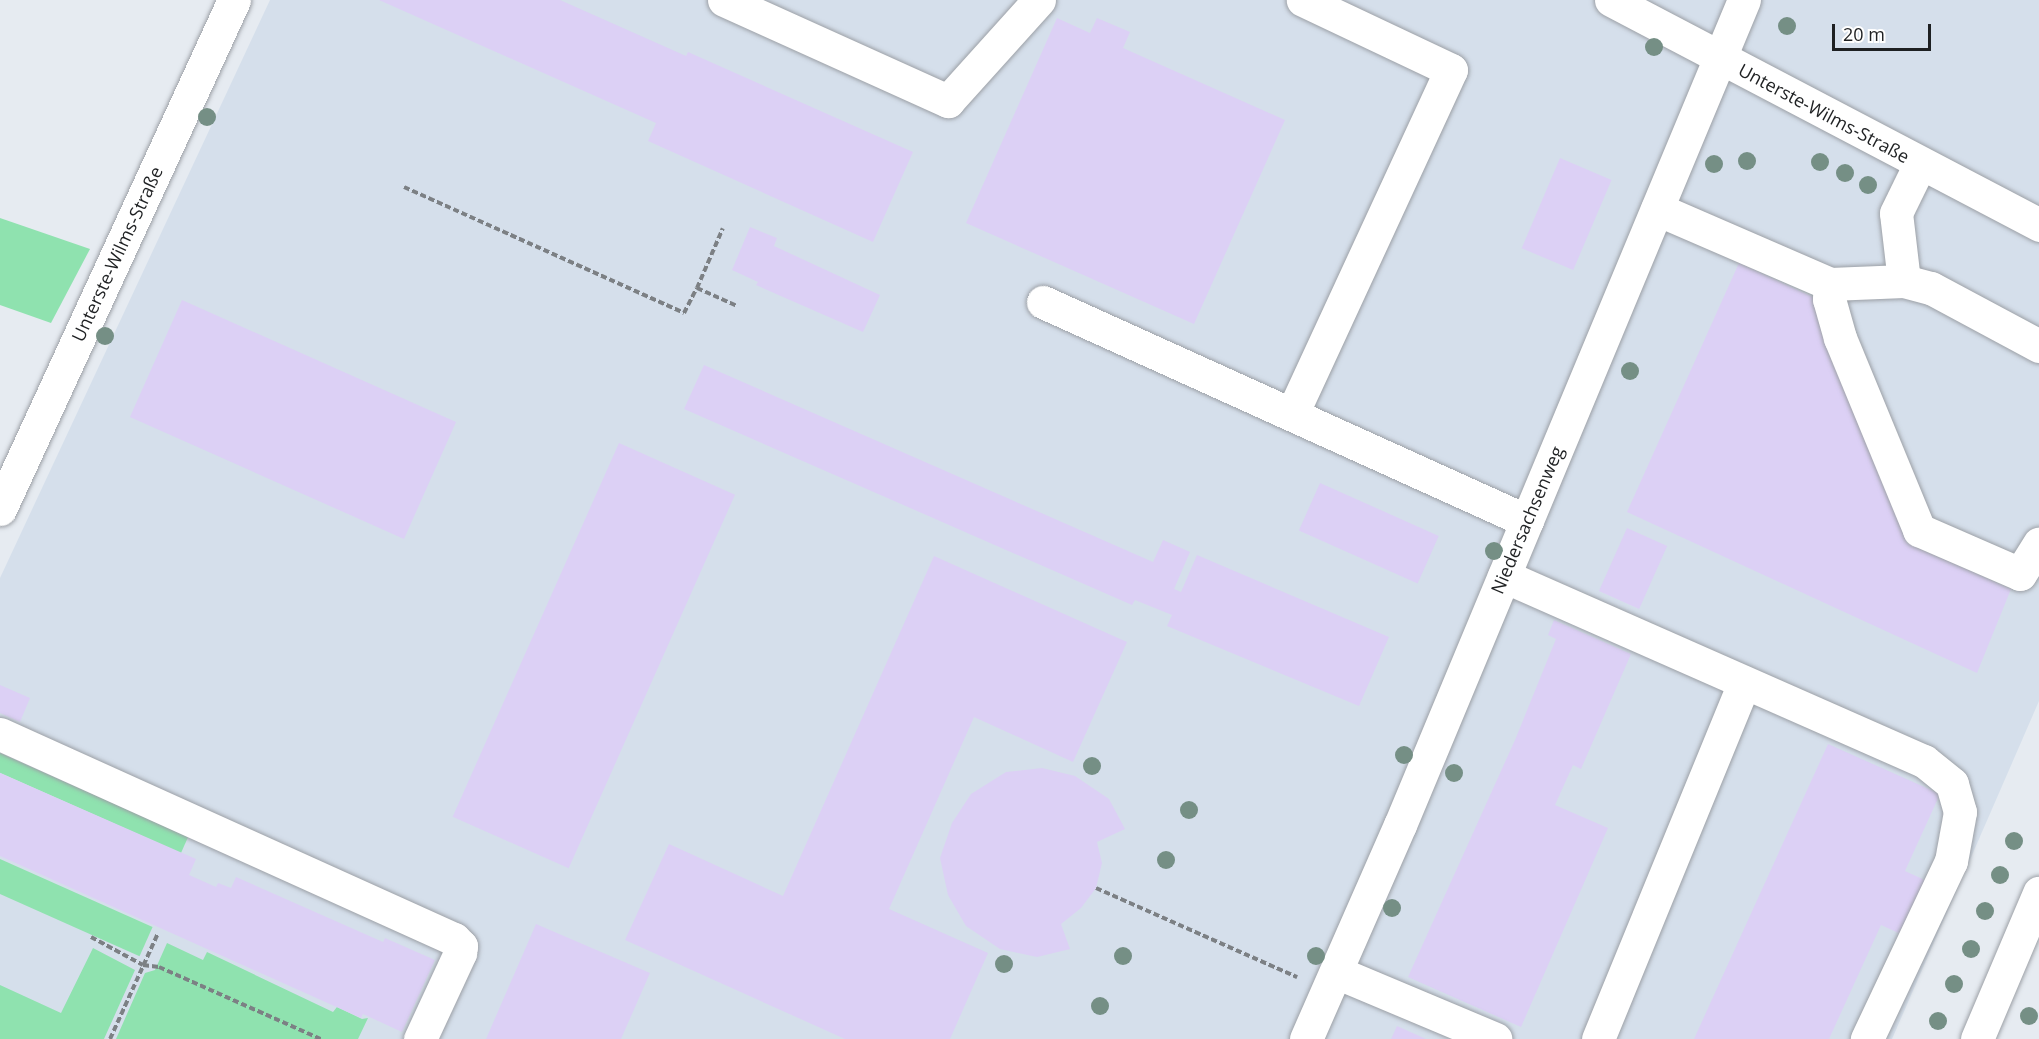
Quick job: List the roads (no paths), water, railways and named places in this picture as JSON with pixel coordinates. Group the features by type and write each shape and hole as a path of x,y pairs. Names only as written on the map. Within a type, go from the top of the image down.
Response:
{"street":[{"name":"Unterste-Wilms-Straße","path":"0,509 234,0"},
{"path":"724,0 948,101 1039,0"},
{"path":"1292,414 1451,70 1303,0"},
{"name":"Unterste-Wilms-Straße","path":"1611,0 2039,225"},
{"name":"Niedersachsenweg","path":"1306,1039 1504,576 1744,0"},
{"path":"1904,280 1896,213 1904,190 1920,164"},
{"path":"1657,209 1830,284 1904,280 1931,288 2039,346"},
{"path":"1830,284 1829,299 1840,338 1919,530 2020,574 2039,543"},
{"path":"1043,302 1527,521"},
{"path":"1504,576 1923,761 1944,774 1957,799 1959,831 1951,861 1868,1039"},
{"path":"1598,1039 1744,683"},
{"path":"0,734 454,939 461,946 460,952 420,1039"},
{"path":"1977,1039 2039,893"},
{"path":"1336,972 1495,1039"}]}
